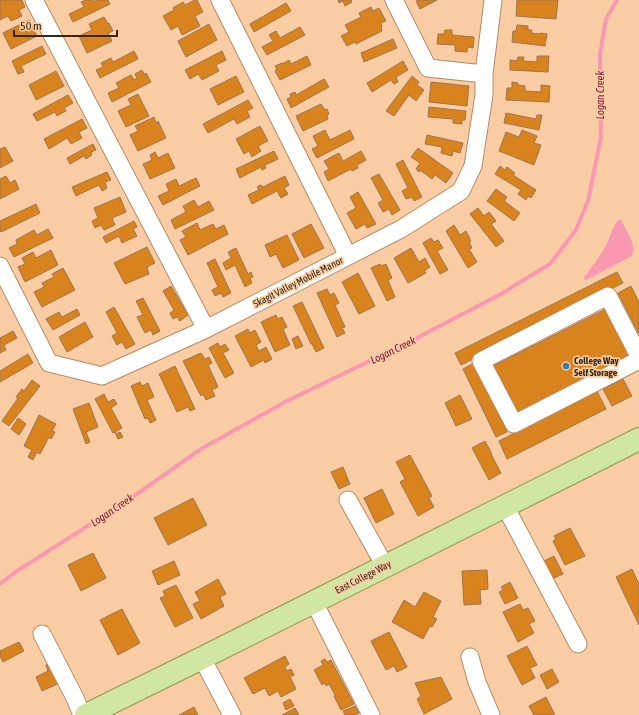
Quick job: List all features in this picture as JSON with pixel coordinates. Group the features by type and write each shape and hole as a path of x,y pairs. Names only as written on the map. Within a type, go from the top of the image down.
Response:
{"main road":[{"name":"East College Way","path":"86,715 639,439"}],"street":[{"path":"34,0 206,329"},
{"path":"220,0 348,256"},
{"path":"394,0 428,68 484,74"},
{"name":"Skagit Valley Mobile Manor","path":"0,266 49,363 102,376 206,329 401,229 461,191 473,166 484,95 484,74 493,0"},
{"path":"639,356 608,296 481,360 514,424 639,360"},
{"path":"348,500 385,566"},
{"path":"505,506 578,644"},
{"path":"314,602 371,715"},
{"path":"42,634 75,698 82,715"},
{"path":"470,657 477,682 491,715"},
{"path":"202,658 232,715"}],"shaded area":[{"path":"620,219 632,242 632,256 586,280 583,279 603,251 613,228"}],"building":[{"path":"0,0 22,0 25,7 19,10 22,16 11,21 8,16 0,20"},
{"path":"93,0 93,2 97,0 108,0 110,4 73,22 69,14 84,7 81,2"},
{"path":"197,0 203,12 195,16 200,26 182,35 178,26 171,30 163,16 174,10 173,8 183,2 185,5"},
{"path":"338,0 351,0 352,2 345,6 343,1 339,3"},
{"path":"437,0 420,9 416,1"},
{"path":"517,0 558,0 556,19 516,16"},
{"path":"286,3 291,11 254,32 250,24"},
{"path":"371,7 373,11 379,8 386,21 381,23 382,31 356,44 355,42 347,46 341,36 349,32 345,25 361,17 359,13"},
{"path":"104,17 113,31 108,33 112,41 87,53 79,36 92,30 89,24"},
{"path":"29,20 37,36 11,49 3,33"},
{"path":"209,24 217,40 186,57 178,41"},
{"path":"517,25 528,26 528,30 532,30 531,33 547,34 545,46 512,42 513,31 516,31"},
{"path":"300,27 305,35 267,55 262,47 273,41 269,35 276,31 280,38"},
{"path":"445,30 452,30 452,35 474,37 473,48 468,47 467,52 455,51 455,45 437,44 438,34 444,34"},
{"path":"393,39 397,48 364,62 361,53"},
{"path":"42,46 46,54 21,66 24,72 18,74 12,61"},
{"path":"134,51 138,59 100,78 96,70 103,67 101,63 111,58 113,62"},
{"path":"222,51 226,60 216,65 219,71 202,80 198,74 190,79 185,70"},
{"path":"307,56 311,65 280,80 275,71 277,70 275,66 289,60 291,64"},
{"path":"537,56 549,56 548,72 510,70 510,60 517,61 518,57 524,57 523,61 537,62"},
{"path":"403,61 408,70 396,77 398,82 394,84 391,80 372,92 367,83"},
{"path":"142,70 145,75 146,73 151,82 112,102 108,93 119,88 116,83 131,75 134,80 137,78 135,74"},
{"path":"56,71 64,86 36,100 29,85"},
{"path":"236,76 244,92 218,105 210,89"},
{"path":"412,76 419,82 417,85 424,90 416,101 409,95 394,116 386,111"},
{"path":"324,79 329,87 291,108 287,99 291,97 290,94 295,92 296,95"},
{"path":"431,82 469,86 467,106 429,102"},
{"path":"512,82 525,86 525,91 541,92 541,85 550,86 549,102 506,100 507,88 512,88"},
{"path":"138,94 149,116 126,127 118,111 131,105 128,99"},
{"path":"68,95 73,103 64,108 66,111 57,116 55,112 37,121 33,114"},
{"path":"248,100 253,108 247,111 250,117 237,124 234,119 208,133 203,124"},
{"path":"321,104 325,110 327,109 329,114 327,115 328,119 303,131 296,116"},
{"path":"429,107 466,111 465,120 462,120 462,124 453,123 453,119 428,117"},
{"path":"506,113 536,119 537,115 542,115 539,130 504,123"},
{"path":"154,117 156,123 158,121 166,138 138,151 130,135 138,131 135,126"},
{"path":"82,119 87,128 79,132 82,138 71,144 67,138 49,149 44,139"},
{"path":"260,126 268,141 258,146 261,151 252,157 249,151 244,154 236,139"},
{"path":"325,130 330,140 350,130 354,139 317,158 312,149 318,146 313,136"},
{"path":"522,130 537,136 534,143 541,145 534,165 499,151 506,132 519,137"},
{"path":"427,135 463,143 460,153 453,151 452,156 441,153 442,147 425,144"},
{"path":"93,144 96,150 91,152 92,155 86,159 84,156 70,164 67,158"},
{"path":"5,147 13,161 0,168 0,149"},
{"path":"418,148 453,173 446,183 435,175 432,179 420,170 419,172 416,169 420,163 411,157"},
{"path":"274,151 278,159 265,165 266,168 262,170 261,167 240,178 236,169"},
{"path":"361,151 366,160 357,165 358,168 352,171 351,169 328,181 324,172 329,169 324,161 339,153 343,161"},
{"path":"155,152 158,158 168,153 175,168 150,179 143,164 152,160 150,155"},
{"path":"403,160 422,197 414,201 412,197 406,199 402,191 408,188 396,164"},
{"path":"500,166 505,170 507,167 515,173 513,175 536,190 531,198 528,196 526,200 518,194 521,190 495,174"},
{"path":"107,172 111,180 105,182 107,188 102,191 99,185 76,196 72,187"},
{"path":"379,174 400,210 392,215 389,209 383,212 378,203 383,200 371,178"},
{"path":"6,176 10,183 15,180 19,189 0,199 0,179"},
{"path":"285,176 289,185 284,188 288,194 281,198 277,191 252,204 248,195 259,190 257,187 261,185 263,187"},
{"path":"196,178 200,186 163,205 158,196 169,191 166,184 176,179 179,186"},
{"path":"496,189 507,197 504,201 520,213 514,221 487,201"},
{"path":"358,192 376,224 367,228 365,224 356,229 347,213 356,208 350,197"},
{"path":"120,197 126,212 112,218 115,225 104,230 101,225 95,228 92,221 98,218 94,208"},
{"path":"194,200 198,207 209,201 214,210 175,229 171,220 186,212 183,206"},
{"path":"36,204 40,213 1,232 0,221"},
{"path":"478,208 484,216 489,212 496,221 491,224 504,241 496,247 470,214"},
{"path":"134,221 137,227 133,229 137,236 122,243 119,236 106,243 103,237"},
{"path":"197,223 200,230 213,224 216,229 224,225 228,234 188,255 180,240 186,237 182,231"},
{"path":"311,224 324,248 304,258 292,234"},
{"path":"454,225 460,235 466,231 471,241 469,242 472,248 469,249 477,262 468,268 446,231"},
{"path":"48,229 53,238 14,257 9,248 17,244 16,240 34,230 37,235"},
{"path":"287,235 299,260 283,268 276,254 270,257 265,245"},
{"path":"431,238 434,242 438,240 443,248 437,251 448,270 440,274 423,243"},
{"path":"147,247 155,263 147,267 149,274 125,284 114,263"},
{"path":"236,248 248,274 251,272 253,277 250,278 252,283 245,287 235,265 226,270 223,263 231,258 228,252"},
{"path":"411,248 419,262 425,258 430,267 424,271 426,273 408,283 394,258"},
{"path":"51,250 58,265 25,282 18,267 25,264 22,258 33,252 36,258"},
{"path":"215,259 231,293 223,297 221,293 215,296 212,290 218,287 207,263"},
{"path":"380,264 381,266 386,264 392,278 388,280 395,297 387,301 371,268"},
{"path":"63,268 75,290 42,307 34,292 44,287 42,283 54,277 52,274"},
{"path":"617,272 623,283 461,365 455,353"},
{"path":"358,273 375,306 359,314 342,282"},
{"path":"171,286 188,315 180,321 177,317 173,319 170,313 174,310 163,291"},
{"path":"631,286 639,302 639,334 618,293"},
{"path":"327,289 330,295 334,293 339,303 335,305 345,327 342,328 345,333 337,337 317,293"},
{"path":"143,298 160,331 153,335 151,330 145,333 137,317 143,315 136,301"},
{"path":"302,302 324,348 316,352 293,306"},
{"path":"114,307 135,344 126,349 122,342 117,345 112,336 117,333 106,312"},
{"path":"77,309 80,315 53,330 46,319 59,312 62,317"},
{"path":"606,309 631,357 519,415 493,366"},
{"path":"276,315 278,319 282,317 287,327 283,329 290,345 275,352 261,322"},
{"path":"85,322 93,337 67,352 59,337"},
{"path":"248,329 250,333 255,330 261,342 256,345 259,351 266,347 272,359 265,363 264,360 251,367 235,336"},
{"path":"13,331 17,338 4,345 6,350 0,353 0,338"},
{"path":"298,336 303,346 296,349 292,339"},
{"path":"218,343 220,347 225,344 229,350 223,353 234,373 225,378 209,348"},
{"path":"201,353 205,359 209,357 212,363 208,365 218,387 212,390 215,396 206,400 203,394 201,396 183,361"},
{"path":"28,354 33,363 0,382 0,371"},
{"path":"474,363 507,432 496,437 463,369"},
{"path":"175,366 195,409 190,411 188,407 177,412 159,374"},
{"path":"623,379 632,396 612,406 603,389"},
{"path":"32,380 40,386 9,426 2,421 18,398 16,397 22,389 24,391"},
{"path":"140,382 142,386 148,383 154,397 147,400 156,420 150,423 148,418 145,419 131,386"},
{"path":"597,391 606,409 507,459 499,441"},
{"path":"104,394 108,402 114,399 117,404 111,408 122,428 113,433 95,399"},
{"path":"460,395 472,419 456,426 445,403"},
{"path":"89,403 98,427 86,432 90,442 86,444 73,409"},
{"path":"39,415 56,424 52,431 55,432 51,439 49,437 40,454 37,452 33,460 28,457 32,450 24,446"},
{"path":"18,418 26,424 19,435 11,429"},
{"path":"115,432 116,434 120,432 123,437 118,439"},
{"path":"485,441 501,473 489,480 472,448"},
{"path":"410,455 432,496 429,498 434,507 418,516 400,482 405,479 396,462"},
{"path":"343,467 350,484 339,489 331,472"},
{"path":"382,489 394,514 376,523 364,498"},
{"path":"193,498 207,525 168,545 154,518"},
{"path":"570,528 585,556 565,565 553,541 556,539 554,536"},
{"path":"93,553 106,578 81,591 68,565"},
{"path":"554,556 563,574 550,580 540,563"},
{"path":"174,561 180,575 158,585 152,571"},
{"path":"632,569 639,584 639,625 616,577"},
{"path":"487,570 488,589 480,590 481,604 464,605 462,571"},
{"path":"218,579 226,594 220,597 224,606 201,619 193,604 200,601 195,592"},
{"path":"510,582 518,598 505,604 499,592 503,590 501,587"},
{"path":"176,585 193,618 175,627 160,598 165,596 163,591"},
{"path":"424,592 441,601 433,617 437,619 432,627 430,626 423,639 392,622 404,600 415,607"},
{"path":"520,604 523,610 528,608 535,621 529,624 534,633 518,642 503,612"},
{"path":"122,609 140,643 118,655 100,620"},
{"path":"389,632 407,667 397,672 394,666 386,670 371,641"},
{"path":"19,642 24,651 3,662 0,656 0,651"},
{"path":"527,646 537,665 530,668 535,678 522,685 507,656"},
{"path":"285,656 289,664 285,667 287,671 291,669 294,675 290,677 296,689 281,697 278,691 269,696 265,688 253,694 244,678"},
{"path":"325,659 327,662 331,660 354,704 341,710 329,684 326,686 325,683 322,685 314,670 323,665 321,661"},
{"path":"50,663 62,682 42,691 36,677 48,671 46,665"},
{"path":"552,669 559,682 547,689 540,675"},
{"path":"441,677 452,699 424,714 417,699 421,696 415,683"},
{"path":"546,697 555,715 534,715 529,706"},
{"path":"290,699 294,706 286,710 283,703"},
{"path":"355,706 359,713 355,715 345,715 343,711"},
{"path":"194,707 198,715 179,715"},
{"path":"295,708 299,715 282,715"}],"waterway":[{"name":"Logan Creek","path":"0,584 14,573 130,499 201,449 287,401 415,339 501,294 550,264 576,230 588,201 601,137 600,54 606,19 617,0"}],"place":[{"name":"College Way Self Storage","path":"566,366"}]}
